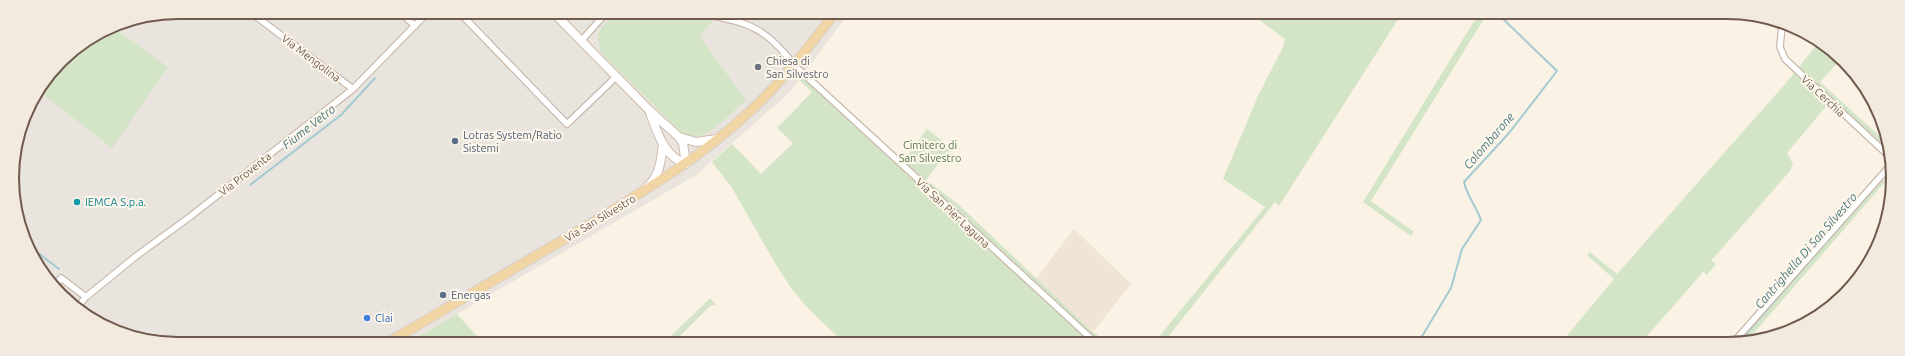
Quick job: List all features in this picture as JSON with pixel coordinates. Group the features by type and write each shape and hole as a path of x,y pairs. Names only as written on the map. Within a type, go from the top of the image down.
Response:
{"main road":[{"name":"Via San Silvestro","path":"397,337 508,273 638,195 686,164 748,113 794,65 830,19"}],"street":[{"name":"Via Mengolina","path":"259,19 353,89"},
{"path":"407,19 414,26"},
{"name":"Via Proventa","path":"80,303 86,297 353,89 421,19"},
{"path":"466,19 567,124 616,77"},
{"path":"560,19 649,110 679,137 683,143 686,164"},
{"path":"581,41 601,19"},
{"path":"728,19 756,28 768,36 794,65"},
{"name":"Via Cerchia","path":"1782,28 1780,47 1785,59 1884,151"},
{"name":"Via San Pier Laguna","path":"794,65 1089,337"},
{"path":"649,110 663,144 670,156 686,164"},
{"path":"679,137 696,142 713,141 719,138"},
{"path":"638,195 650,185 657,173 661,160 663,144"},
{"path":"1738,337 1886,169"},
{"path":"58,282 61,278 86,297"}],"shaded area":[{"path":"168,19 610,19 598,32 681,132 690,136 701,136 746,100 700,37 713,20 709,19 844,19 789,93 696,175 417,337 157,336 127,329 98,316 73,298 58,283 40,258 35,248 27,229 20,199 20,157 27,127 40,98 43,94 112,147 168,67 118,31 137,24"},
{"path":"1074,229 1131,284 1093,332 1036,279"}],"green space":[{"path":"609,19 713,20 700,37 746,100 714,129 702,135 694,136 681,132 603,55 598,41 599,31"},
{"path":"1258,19 1398,19 1279,206 1275,202 1168,337 1159,337 1265,207 1223,179 1258,96 1283,47 1285,39"},
{"path":"1475,19 1484,19 1371,201 1414,232 1411,236 1363,202"},
{"path":"118,31 168,67 112,148 43,94 58,73 73,58 98,40"},
{"path":"1816,46 1824,52 1837,64 1820,82 1881,138 1885,155 1828,104 1787,153 1793,164 1790,171 1711,261 1716,264 1707,275 1703,272 1646,337 1566,337 1614,279 1587,255 1590,252 1617,274 1786,83"},
{"name":"Cimitero di San Silvestro","path":"806,71 904,161 927,129 951,148 926,180 958,204 1100,337 838,337 806,306 791,288 732,188 712,162 732,144 761,174 793,143 777,128 812,92 799,80"},
{"path":"1886,166 1886,181 1752,335 1735,337"},
{"path":"710,298 716,305 710,306 679,337 670,337"},
{"path":"457,314 478,337 417,337"}],"waterway":[{"name":"Colombarone","path":"1422,337 1451,288 1462,249 1481,220 1467,192 1464,182 1509,133 1557,71 1503,19"},
{"name":"Fiume Vetro","path":"250,185 341,115 375,78"},
{"name":"Cantrighella Di San Silvestro","path":"1744,336 1886,174"},
{"name":"Fiume Vetro","path":"37,252 59,269"}],"place":[{"name":"Chiesa di San Silvestro","path":"758,67"},
{"name":"Lotras System/Ratio Sistemi","path":"455,141"},
{"name":"IEMCA S.p.a.","path":"77,202"},
{"name":"Energas","path":"443,295"},
{"name":"Clai","path":"367,318"}]}
